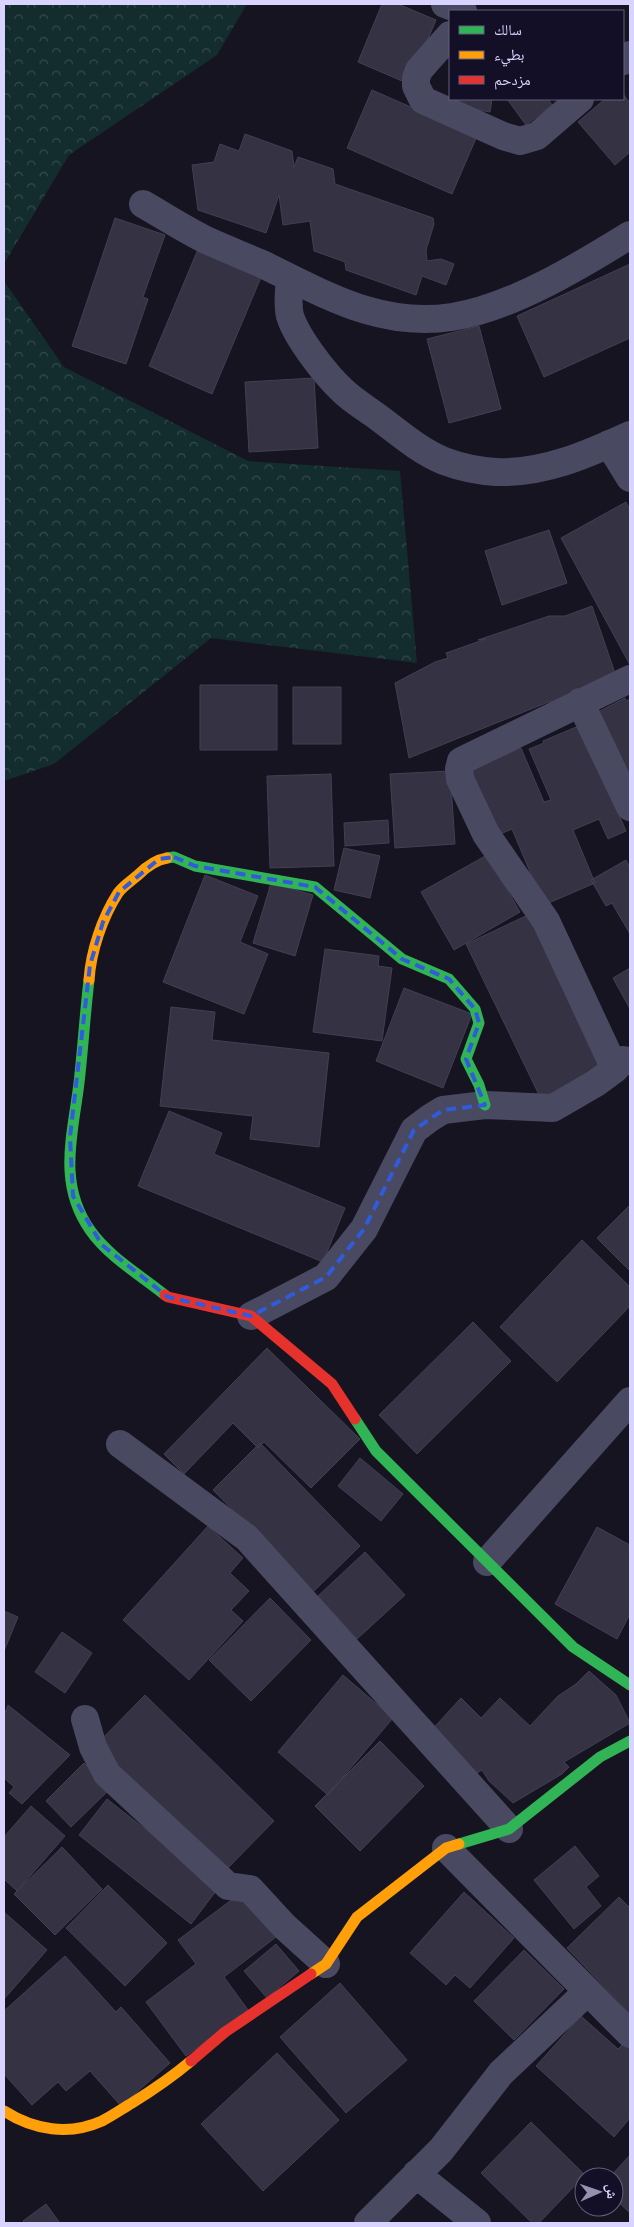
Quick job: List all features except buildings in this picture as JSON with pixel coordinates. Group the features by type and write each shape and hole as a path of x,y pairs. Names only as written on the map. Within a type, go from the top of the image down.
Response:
{"street":[{"path":"445,4 460,10"},
{"path":"449,36 419,70 416,86 423,100 503,136 520,141 537,136 579,100"},
{"path":"143,204 204,239 351,306 390,318 412,320 452,317 501,304 599,255 630,235"},
{"path":"290,278 288,300 290,316 316,360 342,390 419,447 444,461 473,469 497,472 528,470 562,463 620,440 630,478"},
{"path":"251,1316 326,1277 364,1229 414,1130 443,1110 485,1105 553,1108 623,1065 546,921 486,834 460,779 458,769 461,761 630,679"},
{"path":"580,702 630,807"},
{"path":"485,1105 479,1085 466,1058 479,1023 475,1009 449,979 402,959 315,887 195,866 174,857 159,859 145,868 119,892 103,922 90,966 81,1068 70,1137 70,1180 73,1196 90,1229 102,1245 168,1297 251,1316 332,1384 376,1451 573,1648 630,1685"},
{"path":"488,1562 630,1401"},
{"path":"120,1444 247,1538 509,1829"},
{"path":"84,1719 93,1747 107,1774 228,1886 250,1889 284,1926 326,1964"},
{"path":"4,2111 20,2121 55,2130 76,2129 102,2121 166,2082 225,2032 326,1964 357,1917 446,1848 509,1829 600,1758 630,1741"},
{"path":"446,1848 630,2034"},
{"path":"368,2223 441,2150 501,2073 587,1992"},
{"path":"416,2174 477,2223"}],"highlighted area":[{"path":"174,857 195,866 315,887 402,959 449,979 475,1009 479,1023 466,1059 485,1105 443,1110 414,1130 364,1229 326,1277 251,1316 168,1297 102,1245 73,1196 70,1137 90,965 103,922 119,892 159,859"}],"green space":[{"path":"4,4 247,4 217,55 69,155 4,264"},
{"path":"4,281 64,367 248,461 400,471 417,663 211,638 54,764 4,781"}],"traffic: fast":[{"path":"167,858 174,857 195,866 315,887 402,959 449,979 475,1009 479,1023 466,1059 479,1085 485,1105"},
{"path":"89,980 79,1083 71,1140 70,1176 74,1194 80,1212 97,1239 115,1257 165,1295"},
{"path":"355,1419 376,1451 573,1647 630,1685"},
{"path":"459,1844 509,1829 600,1757 630,1741"}],"traffic: slow":[{"path":"89,980 98,935 118,893 148,867 159,860 167,858"},
{"path":"311,1974 326,1964 357,1917 446,1848 459,1844"},
{"path":"4,2111 27,2123 52,2129 90,2126 106,2119 140,2098 191,2061"}],"traffic: jam":[{"path":"165,1295 251,1316 332,1384 355,1419"},
{"path":"191,2061 225,2032 311,1974"}]}
